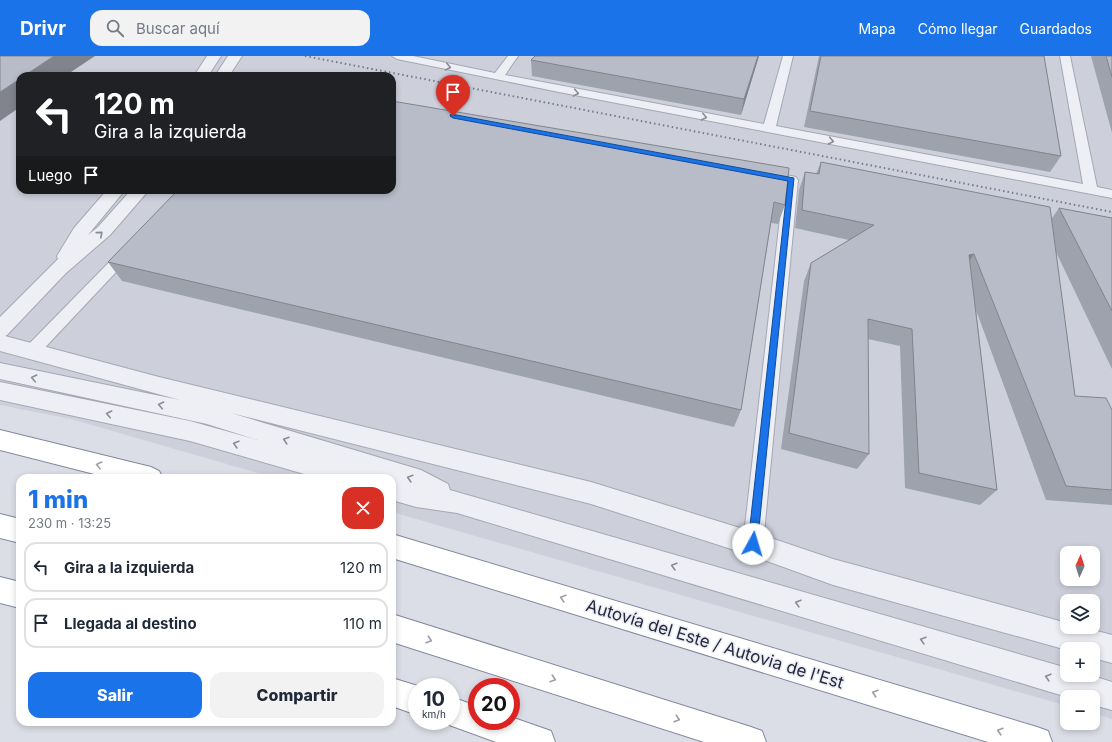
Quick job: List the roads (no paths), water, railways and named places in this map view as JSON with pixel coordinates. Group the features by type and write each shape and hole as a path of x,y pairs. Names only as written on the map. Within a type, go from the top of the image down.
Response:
{"highway":[{"path":"0,440 134,474"},
{"path":"0,526 16,530"},
{"name":"Autovía del Este / Autovia de l'Est","path":"396,547 1037,742"},
{"path":"0,590 16,594"},
{"path":"396,629 750,742"},
{"path":"396,693 408,697"},
{"path":"505,730 540,742"}],"street":[{"path":"204,72 214,56"},
{"path":"225,72 235,56"},
{"path":"59,268 80,232 113,194"},
{"path":"0,330 59,268 104,231 136,194"},
{"path":"0,343 158,386 592,493 753,544 833,572 1112,649"},
{"path":"0,371 207,415 421,481 457,502"},
{"path":"0,391 190,432 340,474"},
{"path":"396,490 416,496 457,502 1112,696"}],"lane":[{"path":"397,56 498,77 1112,194"},
{"path":"498,77 513,56"},
{"path":"768,129 788,56"},
{"path":"1065,56 1091,190"},
{"path":"752,172 791,180 753,544"},
{"path":"31,352 139,240"}],"railway":[{"path":"305,56 388,72"},
{"path":"396,74 1112,212"}]}
